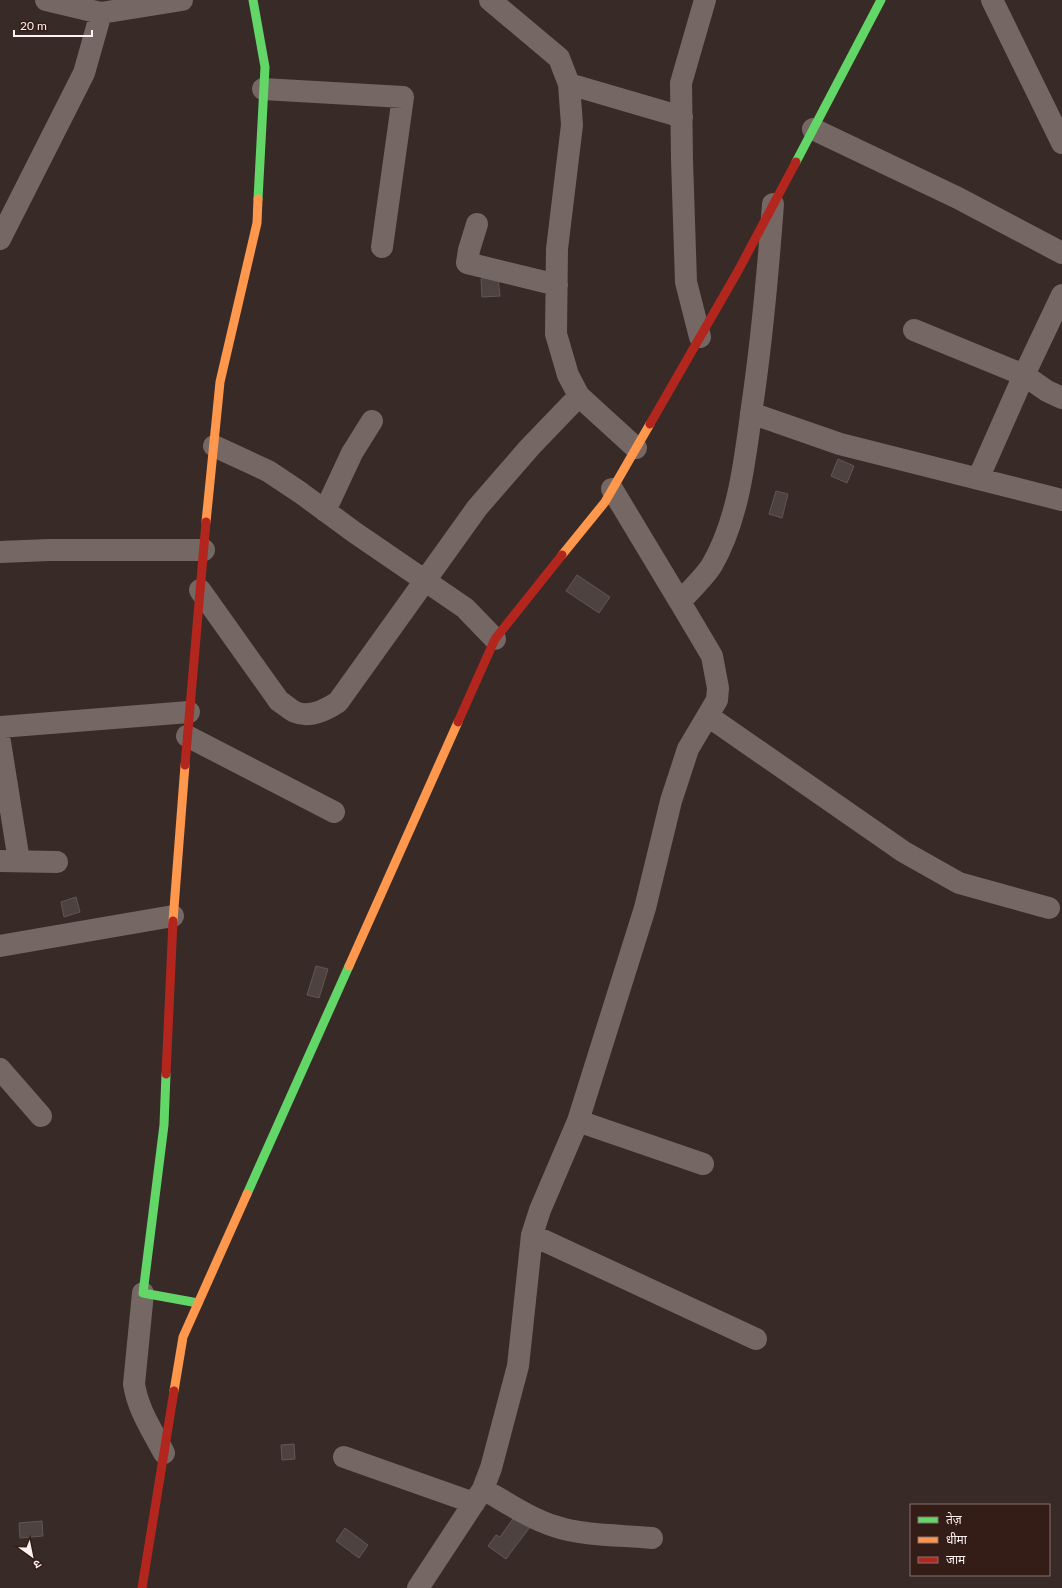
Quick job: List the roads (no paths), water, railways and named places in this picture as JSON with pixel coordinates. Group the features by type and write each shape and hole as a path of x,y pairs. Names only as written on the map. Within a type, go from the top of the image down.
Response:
{"street":[{"path":"46,0 101,14 182,0"},
{"path":"164,1453 142,1414 136,1398 134,1384 143,1293 164,1125 173,916 189,712 220,382 257,223 265,67 253,0"},
{"path":"490,0 559,58 569,84 572,125 557,249 556,334 568,375 579,396 636,448"},
{"path":"700,337 686,282 682,160 682,83 705,0"},
{"path":"142,1588 183,1337 494,639 605,502 738,271 881,0"},
{"path":"992,0 1062,143"},
{"path":"0,239 84,72 101,14"},
{"path":"569,84 682,117"},
{"path":"263,89 403,96 382,247"},
{"path":"813,129 958,198 1062,253"},
{"path":"680,602 712,565 731,520 746,452 752,413 767,287 773,204"},
{"path":"477,224 469,250 467,263 557,285"},
{"path":"978,479 1024,375 1062,295"},
{"path":"914,330 1024,375 1047,391 1062,398"},
{"path":"200,590 279,701 296,712 312,713 327,709 338,702 477,508 530,447 579,396"},
{"path":"752,413 840,444 1062,500"},
{"path":"325,511 352,453 372,420"},
{"path":"214,446 268,472 325,511 465,608 494,639"},
{"path":"418,1588 478,1496 491,1468 518,1366 532,1235 578,1121 645,908 671,801 688,749 717,700 718,688 712,656 612,489"},
{"path":"0,552 49,550 204,550"},
{"path":"0,727 189,712"},
{"path":"708,716 904,852 959,883 1050,908"},
{"path":"187,736 334,812"},
{"path":"0,742 9,861 57,862"},
{"path":"0,946 173,916"},
{"path":"0,1069 41,1116"},
{"path":"578,1121 703,1164"},
{"path":"532,1235 756,1338"},
{"path":"143,1293 198,1303"},
{"path":"344,1457 478,1496 554,1526 578,1531 652,1538"}]}
